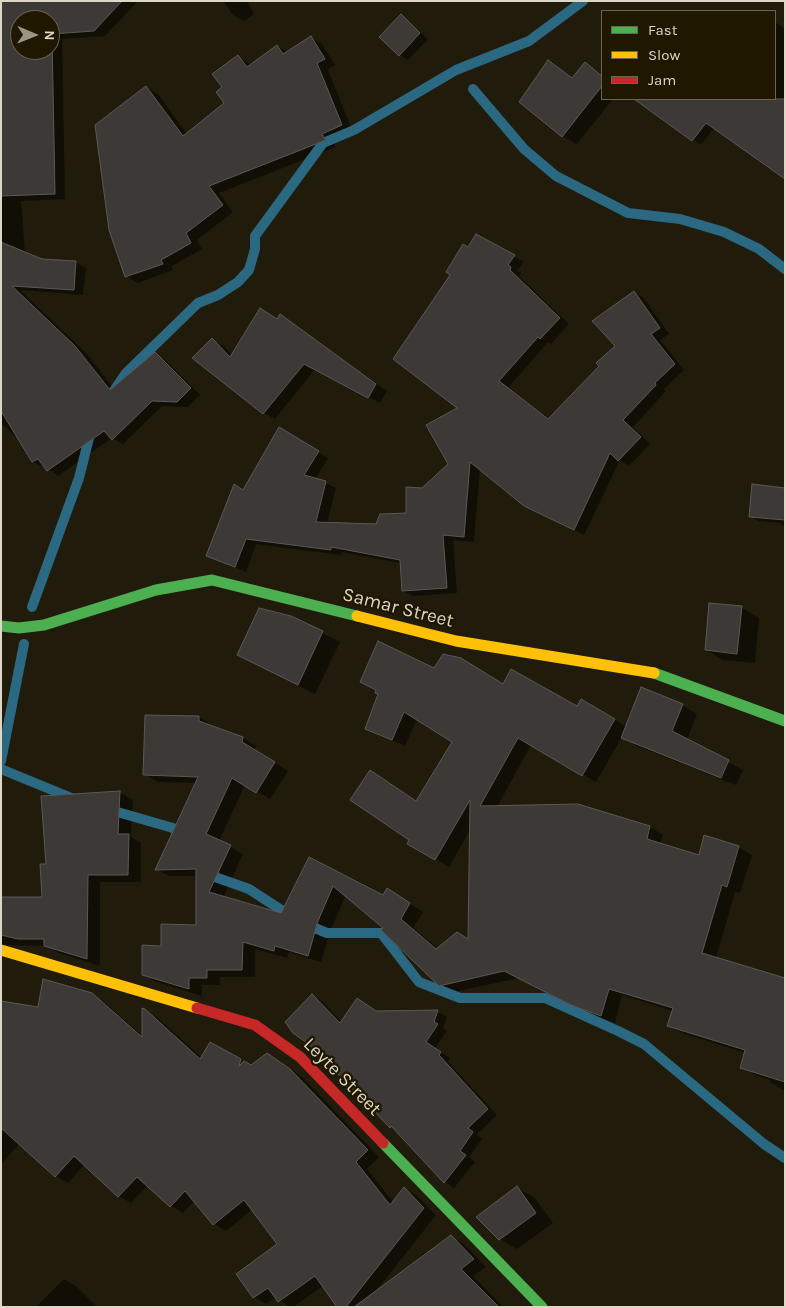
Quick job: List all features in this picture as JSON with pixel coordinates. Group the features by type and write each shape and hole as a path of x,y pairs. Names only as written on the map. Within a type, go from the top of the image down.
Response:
{"street":[{"name":"Samar Street","path":"1,626 19,628 44,625 156,590 212,580 456,640 647,672 785,721"},
{"name":"Leyte Street","path":"1,950 255,1025 300,1057 542,1307"}],"building":[{"path":"1,1 122,1 94,31 60,33 60,10 10,10 10,60 52,60 55,194 1,196"},
{"path":"401,14 420,33 399,56 379,37"},
{"path":"311,36 325,59 317,63 342,125 322,134 326,140 209,186 223,205 186,233 191,243 161,260 163,264 125,277 109,230 95,125 146,86 183,136 224,103 216,92 222,87 212,74 238,55 247,67 277,45 283,54"},
{"path":"548,60 572,78 585,62 601,75 601,87 562,137 519,102"},
{"path":"785,99 785,179 706,123 692,141 635,100"},
{"path":"476,234 515,255 508,265 511,267 510,270 560,318 540,339 538,337 499,381 548,419 599,366 596,363 615,346 592,321 634,291 660,328 651,334 675,364 655,383 656,385 623,420 641,437 618,461 610,453 574,530 524,506 470,462 464,537 443,535 447,588 402,591 400,560 331,547 331,550 246,539 235,567 206,556 234,484 243,490 279,427 319,451 304,475 326,481 316,522 376,524 380,514 406,513 406,487 422,488 448,464 426,425 457,408 393,359 450,275 446,272 463,244 468,247"},
{"path":"1,242 42,259 76,261 74,290 12,286 75,346 110,390 155,352 191,388 177,402 152,401 112,440 104,431 47,471 38,459 32,462 1,411"},
{"path":"260,308 277,319 280,314 376,384 368,398 304,364 263,414 192,358 212,338 230,357"},
{"path":"752,484 785,488 785,520 749,517"},
{"path":"709,603 742,606 737,654 705,650"},
{"path":"259,608 291,616 323,631 298,685 237,655"},
{"path":"378,641 434,668 443,654 461,658 503,684 511,669 577,706 581,699 615,719 582,776 518,738 480,806 578,804 650,826 647,839 699,855 704,835 739,846 727,887 722,885 702,953 785,978 785,1082 740,1068 745,1050 667,1026 673,1008 609,989 601,1016 571,1005 504,971 439,986 381,930 383,928 333,886 318,921 308,956 275,946 274,951 243,942 242,970 207,970 207,978 189,978 189,989 142,975 142,945 161,946 161,924 196,925 196,869 155,870 198,777 143,775 145,715 199,716 199,721 243,737 242,742 275,762 256,793 232,778 206,834 231,845 209,892 281,913 309,857 383,895 387,888 410,903 401,919 436,949 457,932 468,939 470,800 435,860 407,844 409,840 350,800 370,770 416,801 452,742 404,712 392,740 365,729 378,694 375,693 376,690 360,682"},
{"path":"641,687 683,704 672,731 729,760 721,778 621,738"},
{"path":"120,791 118,834 129,834 128,875 88,875 87,959 44,946 44,939 18,939 1,935 1,897 42,897 40,864 46,864 41,796"},
{"path":"43,979 92,993 142,1037 142,1008 145,1009 200,1059 210,1042 241,1059 239,1066 244,1061 251,1065 267,1053 290,1069 368,1150 356,1162 390,1205 404,1187 424,1208 346,1307 337,1307 315,1276 278,1302 268,1288 253,1298 236,1274 277,1244 244,1200 213,1225 185,1191 170,1207 137,1177 118,1197 74,1156 55,1177 1,1128 1,1001 38,1007"},
{"path":"312,994 340,1023 357,998 376,1011 438,1010 434,1022 438,1024 426,1042 441,1052 439,1055 488,1109 468,1128 473,1132 460,1151 466,1155 444,1183 391,1126 390,1128 311,1046 293,1033 285,1022"},
{"path":"517,1186 536,1213 499,1240 476,1217"},
{"path":"451,1235 474,1259 461,1269 499,1307 354,1307"}],"waterway":[{"path":"113,392 126,373 198,303 218,295 238,282 249,270 255,249 255,236 323,143 354,130 456,70 529,41 583,1"},
{"path":"473,89 524,149 556,176 628,213 680,219 724,232 759,249 785,269"},
{"path":"32,607 79,478 91,430"},
{"path":"1,761 24,644"},
{"path":"1,769 74,799"},
{"path":"107,809 173,828 183,839"},
{"path":"207,868 215,877 249,889 292,917"},
{"path":"305,924 327,933 381,933 419,982 460,998 545,998 618,1031 644,1044 764,1144 785,1158"}],"traffic: fast":[{"path":"1,626 19,628 44,625 156,590 212,580 357,616"},
{"path":"654,673 785,721"},
{"path":"383,1143 542,1307"}],"traffic: slow":[{"path":"357,616 456,641 654,673"},
{"path":"1,950 197,1008"}],"traffic: jam":[{"path":"197,1008 255,1025 300,1057 383,1143"}]}
